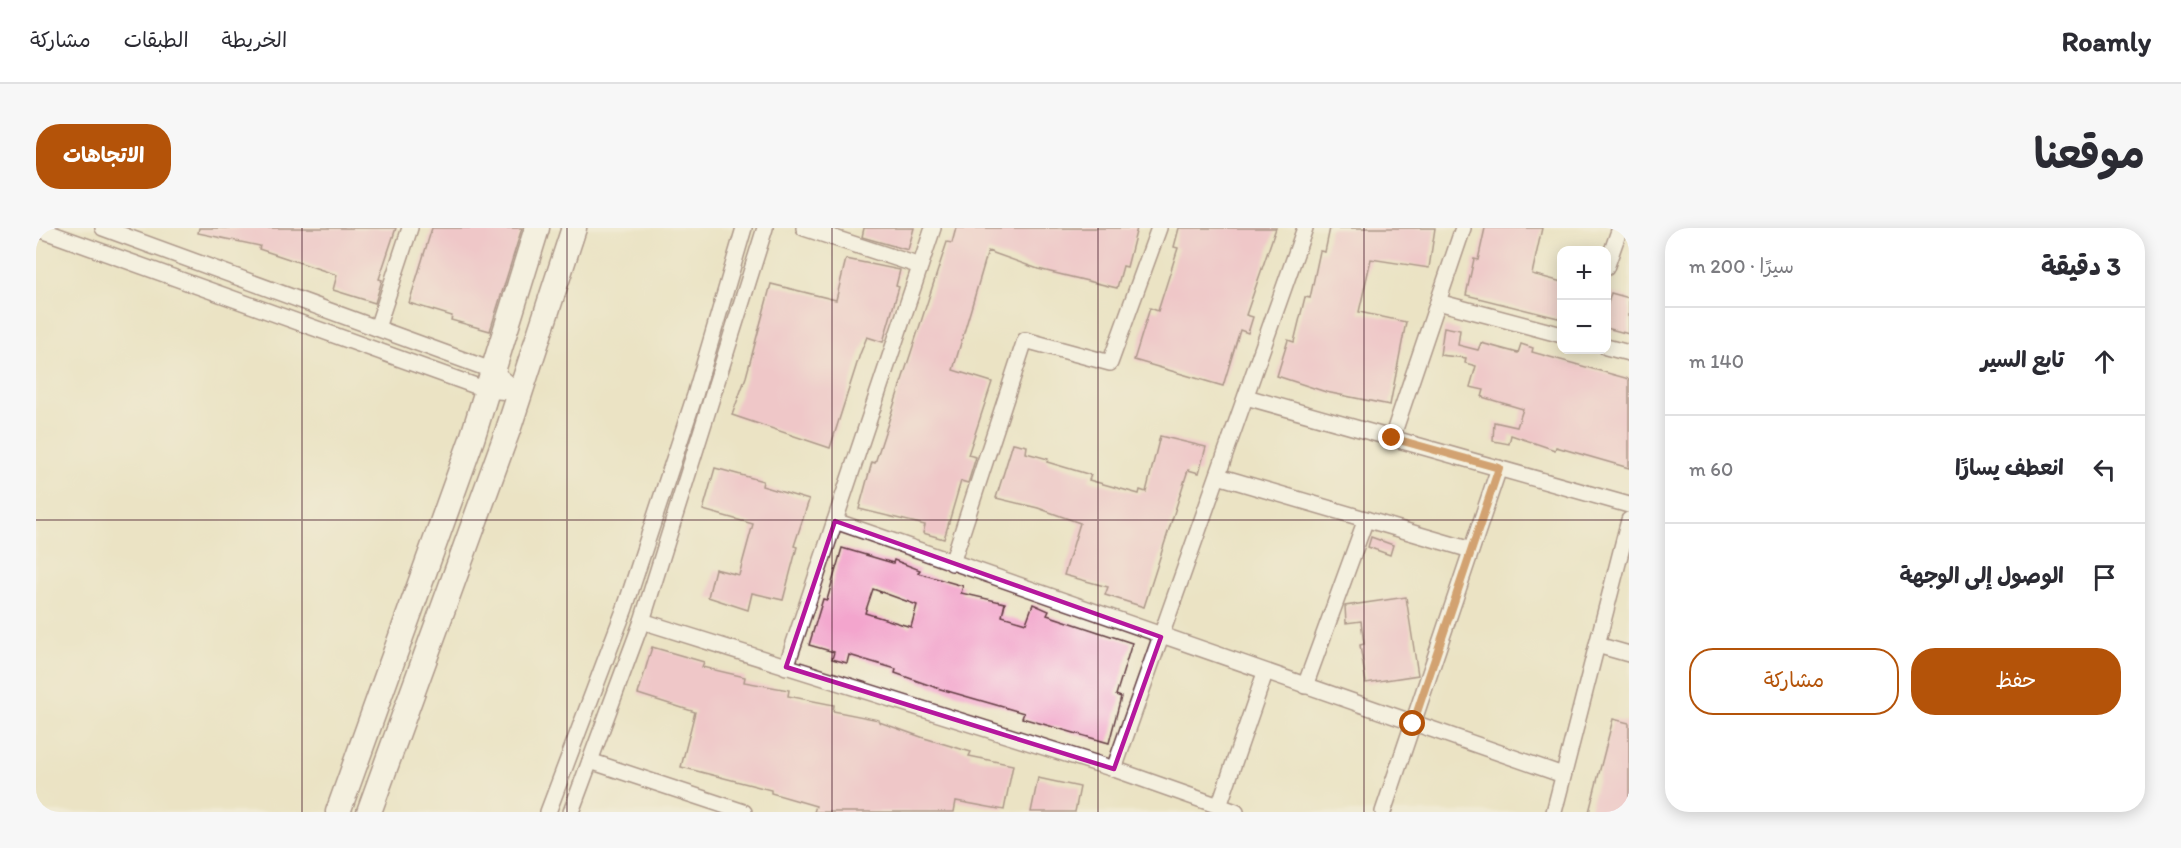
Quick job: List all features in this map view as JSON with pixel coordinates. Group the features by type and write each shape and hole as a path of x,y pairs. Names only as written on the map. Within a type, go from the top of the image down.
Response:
{"main road":[{"path":"338,812 490,381 537,228"},
{"path":"369,812 520,393 574,228"}],"street":[{"path":"36,228 520,393"},
{"path":"103,228 118,231 377,328 490,381"},
{"path":"377,328 410,228"},
{"path":"548,812 625,608 695,395 744,228"},
{"path":"571,812 642,621 765,228"},
{"path":"804,228 920,266"},
{"path":"786,667 933,228"},
{"path":"952,563 1026,340 1110,363 1159,228"},
{"path":"1114,769 1305,228"},
{"path":"1392,438 1463,228"},
{"path":"1611,254 1620,228"},
{"path":"1438,302 1557,334"},
{"path":"1611,349 1629,354"},
{"path":"1246,397 1629,505"},
{"path":"1383,812 1499,468"},
{"path":"1218,476 1471,550"},
{"path":"1305,686 1366,519"},
{"path":"1554,812 1629,520"},
{"path":"835,521 1161,637 1563,775"},
{"path":"642,621 1114,769 1236,812"},
{"path":"1597,645 1629,654"},
{"path":"1219,806 1265,673"},
{"path":"590,760 744,812"}],"highlighted area":[{"path":"835,521 1161,637 1114,769 786,667"}],"building":[{"path":"199,228 396,228 379,279 382,280 375,303 333,290 337,275 259,249 260,246 198,233"},
{"path":"432,228 522,228 490,331 451,320 452,316 409,303"},
{"path":"864,228 914,228 908,250 862,237"},
{"path":"956,228 1137,228 1127,267 1123,266 1117,288 1038,269 988,251 953,370 992,382 968,455 976,457 968,483 961,481 944,539 923,533 925,525 859,509 872,462 875,463 947,242 952,243"},
{"path":"1179,228 1276,228 1246,315 1253,317 1248,333 1240,330 1223,386 1134,360 1150,308 1158,311 1178,248 1174,247"},
{"path":"1330,228 1435,228 1429,268 1371,259 1359,312 1406,322 1390,405 1326,392 1277,376 1288,340 1294,342 1305,297 1310,298 1320,251 1325,252"},
{"path":"1485,228 1542,228 1532,274 1557,281 1557,318 1466,295 1474,259 1478,260"},
{"path":"846,259 900,270 896,286 899,287 883,342 867,337 830,448 732,415 746,377 771,284 836,300"},
{"path":"1611,293 1629,298 1629,334 1611,329"},
{"path":"1444,327 1460,330 1458,345 1478,350 1481,343 1518,353 1521,344 1533,348 1532,352 1629,379 1629,468 1556,447 1555,450 1511,435 1509,444 1493,441 1494,422 1517,427 1523,409 1482,397 1484,390 1470,387 1476,366 1465,363 1466,358 1440,355"},
{"path":"1160,436 1206,447 1199,473 1188,470 1144,607 1105,595 1108,587 1064,575 1080,523 1038,508 996,498 1013,443 1027,446 1026,453 1048,459 1047,462 1091,475 1089,480 1139,494 1140,490 1146,492"},
{"path":"715,468 763,481 762,486 809,500 794,546 797,547 783,600 752,593 748,610 708,597 715,569 739,575 753,524 703,510"},
{"path":"1371,537 1393,545 1390,555 1368,547"},
{"path":"842,548 893,563 894,560 920,570 918,573 963,586 961,593 1005,603 1002,616 1026,623 1033,604 1049,611 1047,615 1132,643 1116,695 1121,697 1109,743 1022,718 1024,713 937,688 895,673 896,669 849,655 847,663 832,659 834,652 809,645 823,599 827,600","holes":["873,589 917,605 911,627 865,613"]},
{"path":"1406,597 1418,675 1366,683 1360,645 1364,644 1361,621 1346,623 1345,606"},
{"path":"652,647 704,662 702,667 745,677 744,682 789,690 788,696 834,705 833,711 879,720 879,722 924,738 971,752 969,756 1013,765 1004,810 956,801 954,812 814,812 816,806 771,793 771,790 681,767 695,712 638,694"},
{"path":"1613,719 1629,723 1629,812 1589,812"},
{"path":"1038,778 1080,787 1075,812 1031,812"}],"route":[{"path":"1392,438 1499,468 1413,724"}]}
